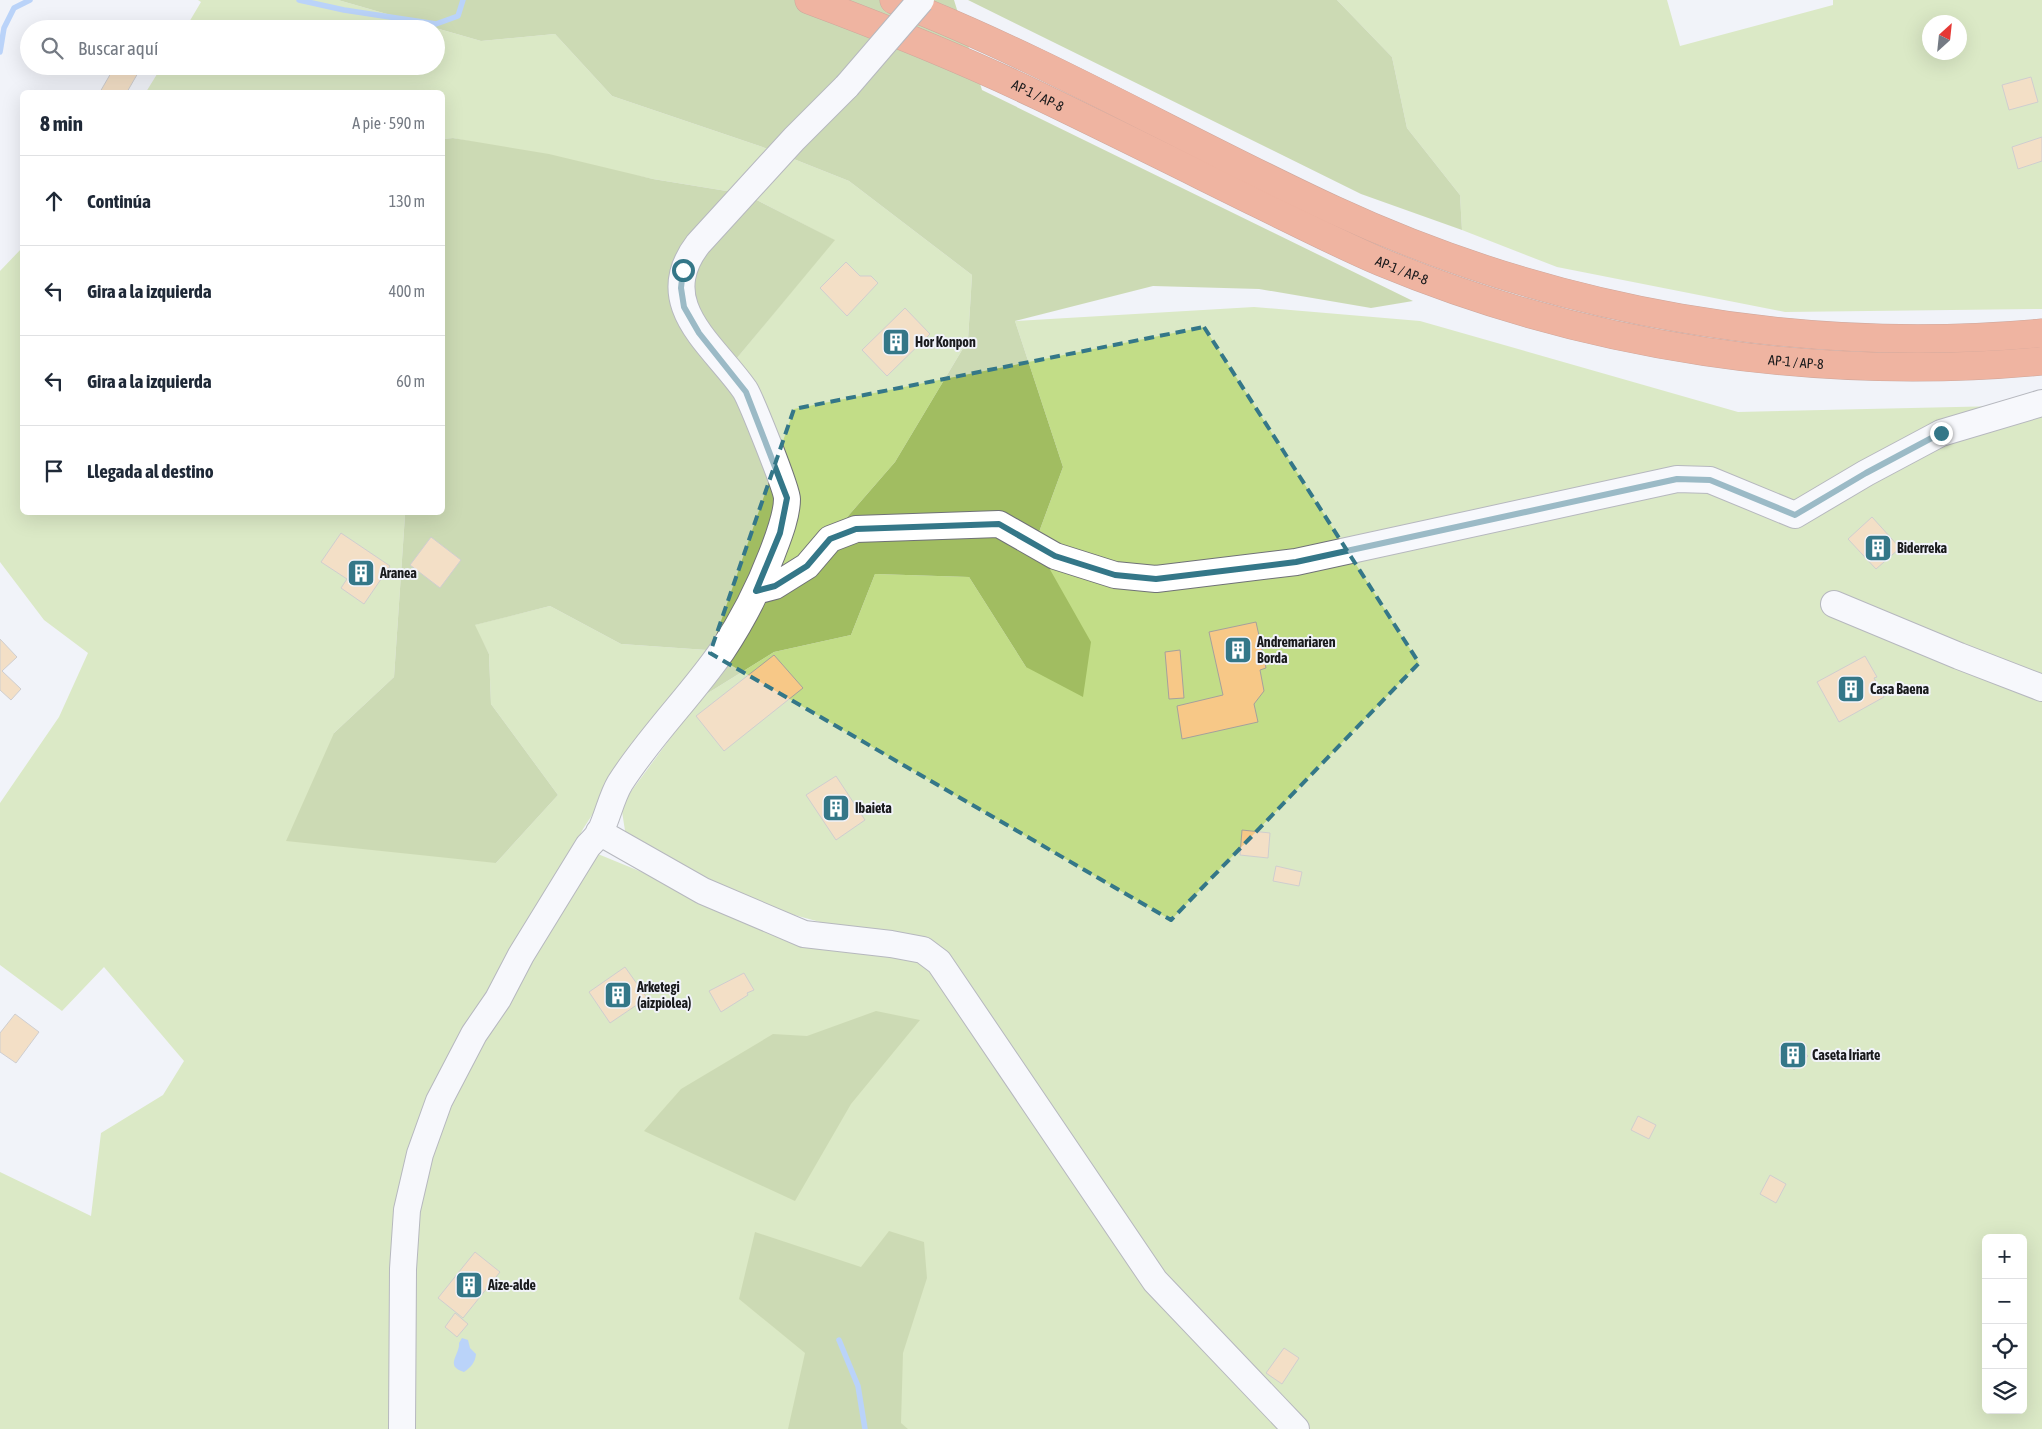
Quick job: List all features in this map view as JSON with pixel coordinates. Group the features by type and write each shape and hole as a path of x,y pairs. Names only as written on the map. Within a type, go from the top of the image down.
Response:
{"highway":[{"name":"AP-1 / AP-8","path":"809,0 911,38 1038,95 1323,236 1382,262 1503,305 1565,323 1628,337 1691,349 1755,358 1819,364 1884,367 1948,367 2042,362"},
{"name":"AP-1 / AP-8","path":"894,0 986,38 1050,68 1335,211 1452,258 1512,278 1634,309 1696,322 1758,330 1821,336 1893,339 1947,339 2042,333"}],"street":[{"path":"402,1429 403,1269 407,1210 420,1154 439,1102 474,1034 498,999 521,955 559,892 600,832 619,785 652,737 722,651 748,608 780,533 787,498 746,392 699,333 684,307 681,288 683,270 689,256 698,244 794,139 847,86 921,0"},
{"path":"756,591 775,586 807,566 830,539 856,529 999,524 1055,556 1115,575 1156,579 1296,562 1677,479 1710,480 1795,515 1866,473 1941,433 2042,403"},
{"path":"1834,604 2042,688"},
{"path":"600,832 703,891 804,934 891,944 923,950 940,962 1155,1281 1296,1429"}],"highlighted area":[{"path":"1204,327 1419,663 1171,920 710,653 794,409"}],"green space":[{"path":"198,0 338,0 408,20 190,20 201,2"},
{"path":"338,0 954,0 982,90 1413,301 1371,308 1259,289 1153,286 1015,321 1063,467 1035,543 1091,642 1083,697 1026,667 969,577 875,574 851,635 774,652 700,698 721,651 621,644 550,606 475,625 489,654 491,704 558,795 496,863 286,841 334,733 394,677 405,515 445,515 445,139 453,138 549,154 653,179 745,194 835,240 732,364 781,480 760,587 803,568 895,462 968,340 972,275 849,181 771,150 612,96 555,34 481,41 445,31 445,20 408,20"},
{"path":"968,0 1337,0 1392,57 1407,128 1460,195 1462,230 1361,194"},
{"path":"1337,0 1667,0 1680,46 1833,5 1833,0 2042,0 2042,309 1785,312 1557,267 1462,230 1460,195 1407,128 1392,57"},
{"path":"445,31 481,41 555,34 612,96 771,150 849,181 972,275 968,340 895,462 803,568 760,588 732,364 834,240 745,194 653,179 453,138 445,139 445,90 147,90 156,75 445,75"},
{"path":"20,250 20,515 405,515 394,677 334,733 496,863 558,795 491,704 489,654 474,625 550,606 621,644 721,651 668,698 583,829 501,993 593,852 754,918 919,949 765,907 626,837 621,805 700,698 774,652 851,635 875,574 969,577 1026,667 1035,543 1063,467 1015,321 1254,307 1420,321 1738,412 2042,405 2042,1429 0,1429 0,1172 91,1216 101,1133 163,1095 184,1061 104,967 62,1011 0,965 0,803 59,717 88,653 44,620 0,562 0,271"},
{"path":"876,1011 920,1020 851,1104 795,1201 644,1131 681,1089 773,1034 807,1036"},
{"path":"889,1231 924,1242 927,1278 903,1353 901,1423 908,1429 788,1429 805,1353 739,1299 755,1232 861,1267"}],"water":[{"path":"462,1338 468,1340 470,1348 476,1354 472,1365 464,1372 458,1370 454,1363"}],"building":[{"path":"110,75 137,75 128,90 101,90"},
{"path":"2031,77 2038,102 2009,110 2002,85"},
{"path":"2042,137 2042,161 2018,169 2012,147"},
{"path":"846,262 860,276 871,276 878,283 847,316 820,288"},
{"name":"Hor Konpon","path":"905,308 930,334 887,376 862,350"},
{"name":"Biderreka","path":"1872,517 1900,548 1876,569 1848,539"},
{"name":"Aranea","path":"341,533 390,566 364,604 341,588 347,579 321,562"},
{"path":"431,537 461,560 440,588 410,565"},
{"path":"1256,622 1266,668 1260,670 1264,691 1254,704 1258,722 1182,739 1177,706 1223,695 1209,632"},
{"path":"0,639 17,657 2,671 21,689 11,700 0,690"},
{"path":"1180,650 1184,698 1169,699 1165,652"},
{"path":"774,655 803,688 724,751 696,716"},
{"name":"Casa Baena","path":"1865,656 1877,677 1874,678 1884,697 1839,722 1817,682"},
{"name":"Ibaieta","path":"836,776 865,820 836,840 806,795"},
{"path":"1242,830 1270,833 1268,858 1240,855"},
{"path":"1276,866 1302,872 1299,886 1273,881"},
{"name":"Arketegi (aizpiolea)","path":"625,967 647,998 610,1023 589,992"},
{"path":"744,973 754,990 721,1012 709,991"},
{"path":"15,1014 39,1032 16,1063 0,1052 0,1033"},
{"name":"Caseta Iriarte","path":"1792,1041 1808,1056 1794,1070 1779,1055"},
{"path":"1638,1116 1656,1125 1649,1139 1631,1130"},
{"path":"1770,1175 1786,1184 1776,1203 1760,1194"},
{"name":"Aize-alde","path":"475,1252 500,1272 463,1318 438,1298"},
{"path":"455,1313 468,1324 457,1337 445,1327"},
{"path":"1284,1348 1299,1358 1282,1384 1266,1373"}],"waterway":[{"path":"0,52 4,28 14,8 30,0"},
{"path":"299,0 344,10 410,20"},
{"path":"445,21 458,16 463,0"},
{"path":"839,1340 858,1386 865,1429"}],"place":[{"name":"Hor Konpon","path":"896,342"},
{"name":"Biderreka","path":"1878,548"},
{"name":"Aranea","path":"361,573"},
{"name":"Andremariaren Borda","path":"1238,650"},
{"name":"Casa Baena","path":"1851,689"},
{"name":"Ibaieta","path":"836,808"},
{"name":"Arketegi (aizpiolea)","path":"618,995"},
{"name":"Caseta Iriarte","path":"1793,1055"},
{"name":"Aize-alde","path":"469,1285"}],"route":[{"path":"683,270 681,288 684,307 699,333 746,392 787,498 780,533 756,591 775,586 807,566 830,539 856,529 999,524 1055,556 1115,575 1156,579 1296,562 1677,479 1710,480 1795,515 1866,473 1941,433"}]}
